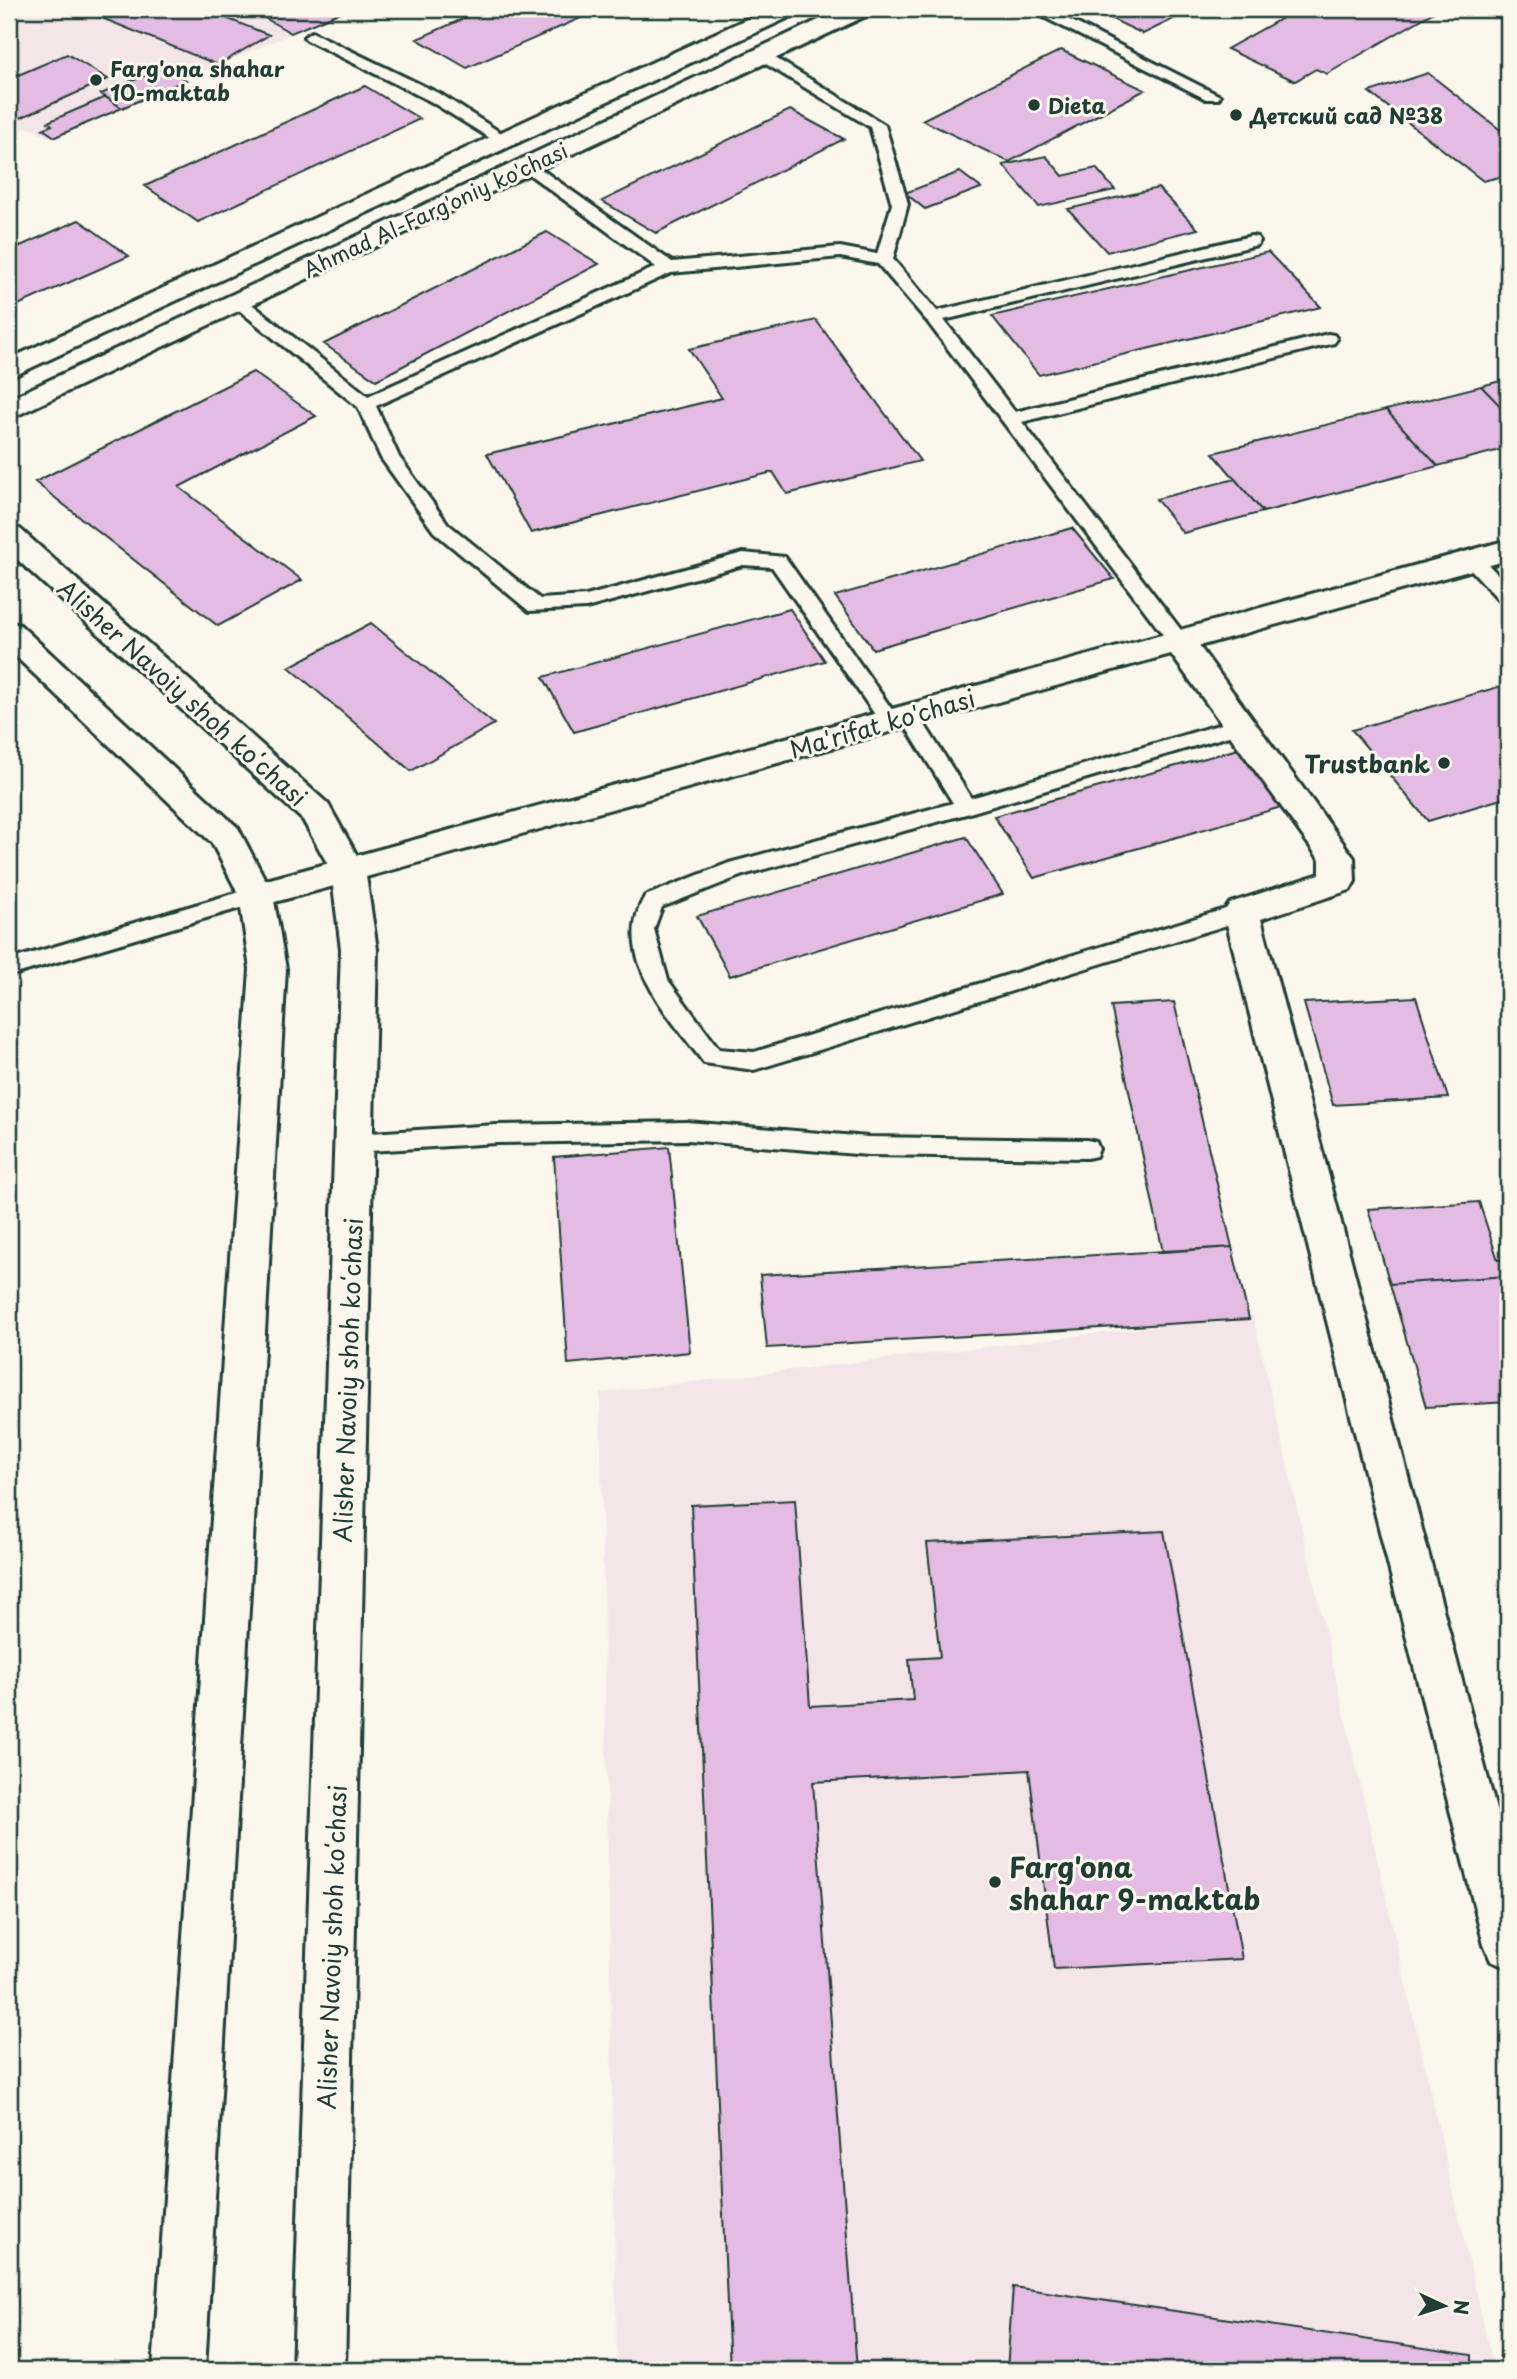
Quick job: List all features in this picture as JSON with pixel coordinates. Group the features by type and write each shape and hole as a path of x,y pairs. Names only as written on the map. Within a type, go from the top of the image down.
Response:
{"main road":[{"name":"Ahmad Al-Farg'oniy ko'chasi","path":"9,370 787,9"},
{"name":"Ahmad Al-Farg'oniy ko'chasi","path":"9,410 861,9"},
{"name":"Alisher Navoiy shoh koʻchasi","path":"9,536 316,812 348,870 359,949 319,2370"},
{"name":"Ma'rifat ko'chasi","path":"256,895 1177,639 1508,550"},
{"path":"9,632 226,835 256,895 268,969 179,2370"},
{"path":"1177,639 1337,858 1338,881 1242,912 1508,1945"}],"lane":[{"path":"1036,9 1212,96"},
{"path":"312,37 436,98 504,140"},
{"path":"762,55 877,125 900,204 884,260"},
{"path":"528,165 667,268"},
{"path":"933,317 1251,241"},
{"path":"366,404 667,268 840,252 884,260 933,317 1177,639"},
{"path":"238,302 366,404 390,458 441,528 536,606 586,602 743,559 778,561 966,807"},
{"path":"1011,419 1328,339"},
{"path":"1473,560 1508,597"},
{"path":"1242,725 966,807 737,869 653,902 643,929 657,982 712,1058 754,1061 1242,912"},
{"path":"9,970 256,895"},
{"path":"354,1143 496,1134 687,1131 868,1146 1087,1149"}],"shaded area":[{"name":"Farg'ona shahar 10-maktab","path":"9,9 350,9 48,137 28,127 9,134"},
{"name":"Farg'ona shahar 9-maktab","path":"1253,1315 1494,2370 617,2370 600,1393"}],"building":[{"path":"203,9 269,35 218,65 82,10"},
{"path":"283,9 348,9 291,33 263,17"},
{"path":"485,9 601,9 467,68 417,39"},
{"path":"1091,9 1194,9 1143,34"},
{"path":"1298,9 1439,9 1327,74 1316,69 1295,81 1227,49"},
{"name":"Dieta","path":"1061,50 1145,90 1009,162 922,120"},
{"path":"67,54 108,79 9,123 9,79"},
{"path":"165,67 186,80 122,108 101,94"},
{"path":"1428,73 1508,136 1508,175 1483,181 1369,92"},
{"path":"365,86 420,119 198,222 145,186"},
{"path":"106,97 122,108 55,137 43,129 52,125 48,122"},
{"path":"790,110 844,139 656,233 602,201"},
{"path":"1046,156 1063,176 1096,168 1115,190 1039,207 1003,165"},
{"path":"960,172 981,188 925,209 905,193"},
{"path":"1158,188 1198,229 1107,252 1068,209"},
{"path":"79,220 129,256 9,309 9,251"},
{"path":"547,232 599,264 376,380 324,344"},
{"path":"1268,252 1321,307 1039,375 992,316"},
{"path":"816,320 920,461 787,494 773,472 531,533 487,454 722,398 689,349"},
{"path":"253,372 316,416 179,487 302,580 218,626 35,482"},
{"path":"1508,379 1508,414 1481,386"},
{"path":"1481,386 1508,414 1508,448 1438,466 1386,410"},
{"path":"1386,410 1438,466 1263,512 1213,453"},
{"path":"1235,479 1263,512 1183,533 1156,499"},
{"path":"1072,528 1114,579 873,649 835,596"},
{"path":"790,609 825,661 574,732 543,677"},
{"path":"371,623 494,724 411,771 289,667"},
{"name":"Trustbank","path":"1508,684 1508,797 1428,821 1352,730"},
{"path":"1242,748 1285,806 1034,878 994,816"},
{"path":"966,837 1003,894 730,976 697,916"},
{"path":"1416,997 1448,1098 1333,1105 1304,1003"},
{"path":"1174,1002 1232,1247 1163,1252 1111,1006"},
{"path":"669,1147 690,1352 568,1364 554,1157"},
{"path":"1479,1202 1498,1260 1508,1260 1508,1276 1390,1284 1368,1209"},
{"path":"1232,1247 1249,1319 767,1348 760,1275"},
{"path":"1508,1276 1508,1402 1426,1407 1390,1284"},
{"path":"795,1500 810,1706 913,1700 909,1659 940,1657 927,1543 1164,1531 1242,1959 1054,1969 1029,1770 813,1782 857,2370 730,2370 691,1505"},
{"path":"1013,2287 1472,2355 1472,2370 1007,2370"}],"place":[{"name":"Farg'ona shahar 10-maktab","path":"96,80"},
{"name":"Dieta","path":"1034,105"},
{"name":"Детский сад №38","path":"1236,115"},
{"name":"Trustbank","path":"1444,763"},
{"name":"Farg'ona shahar 9-maktab","path":"995,1882"}]}
